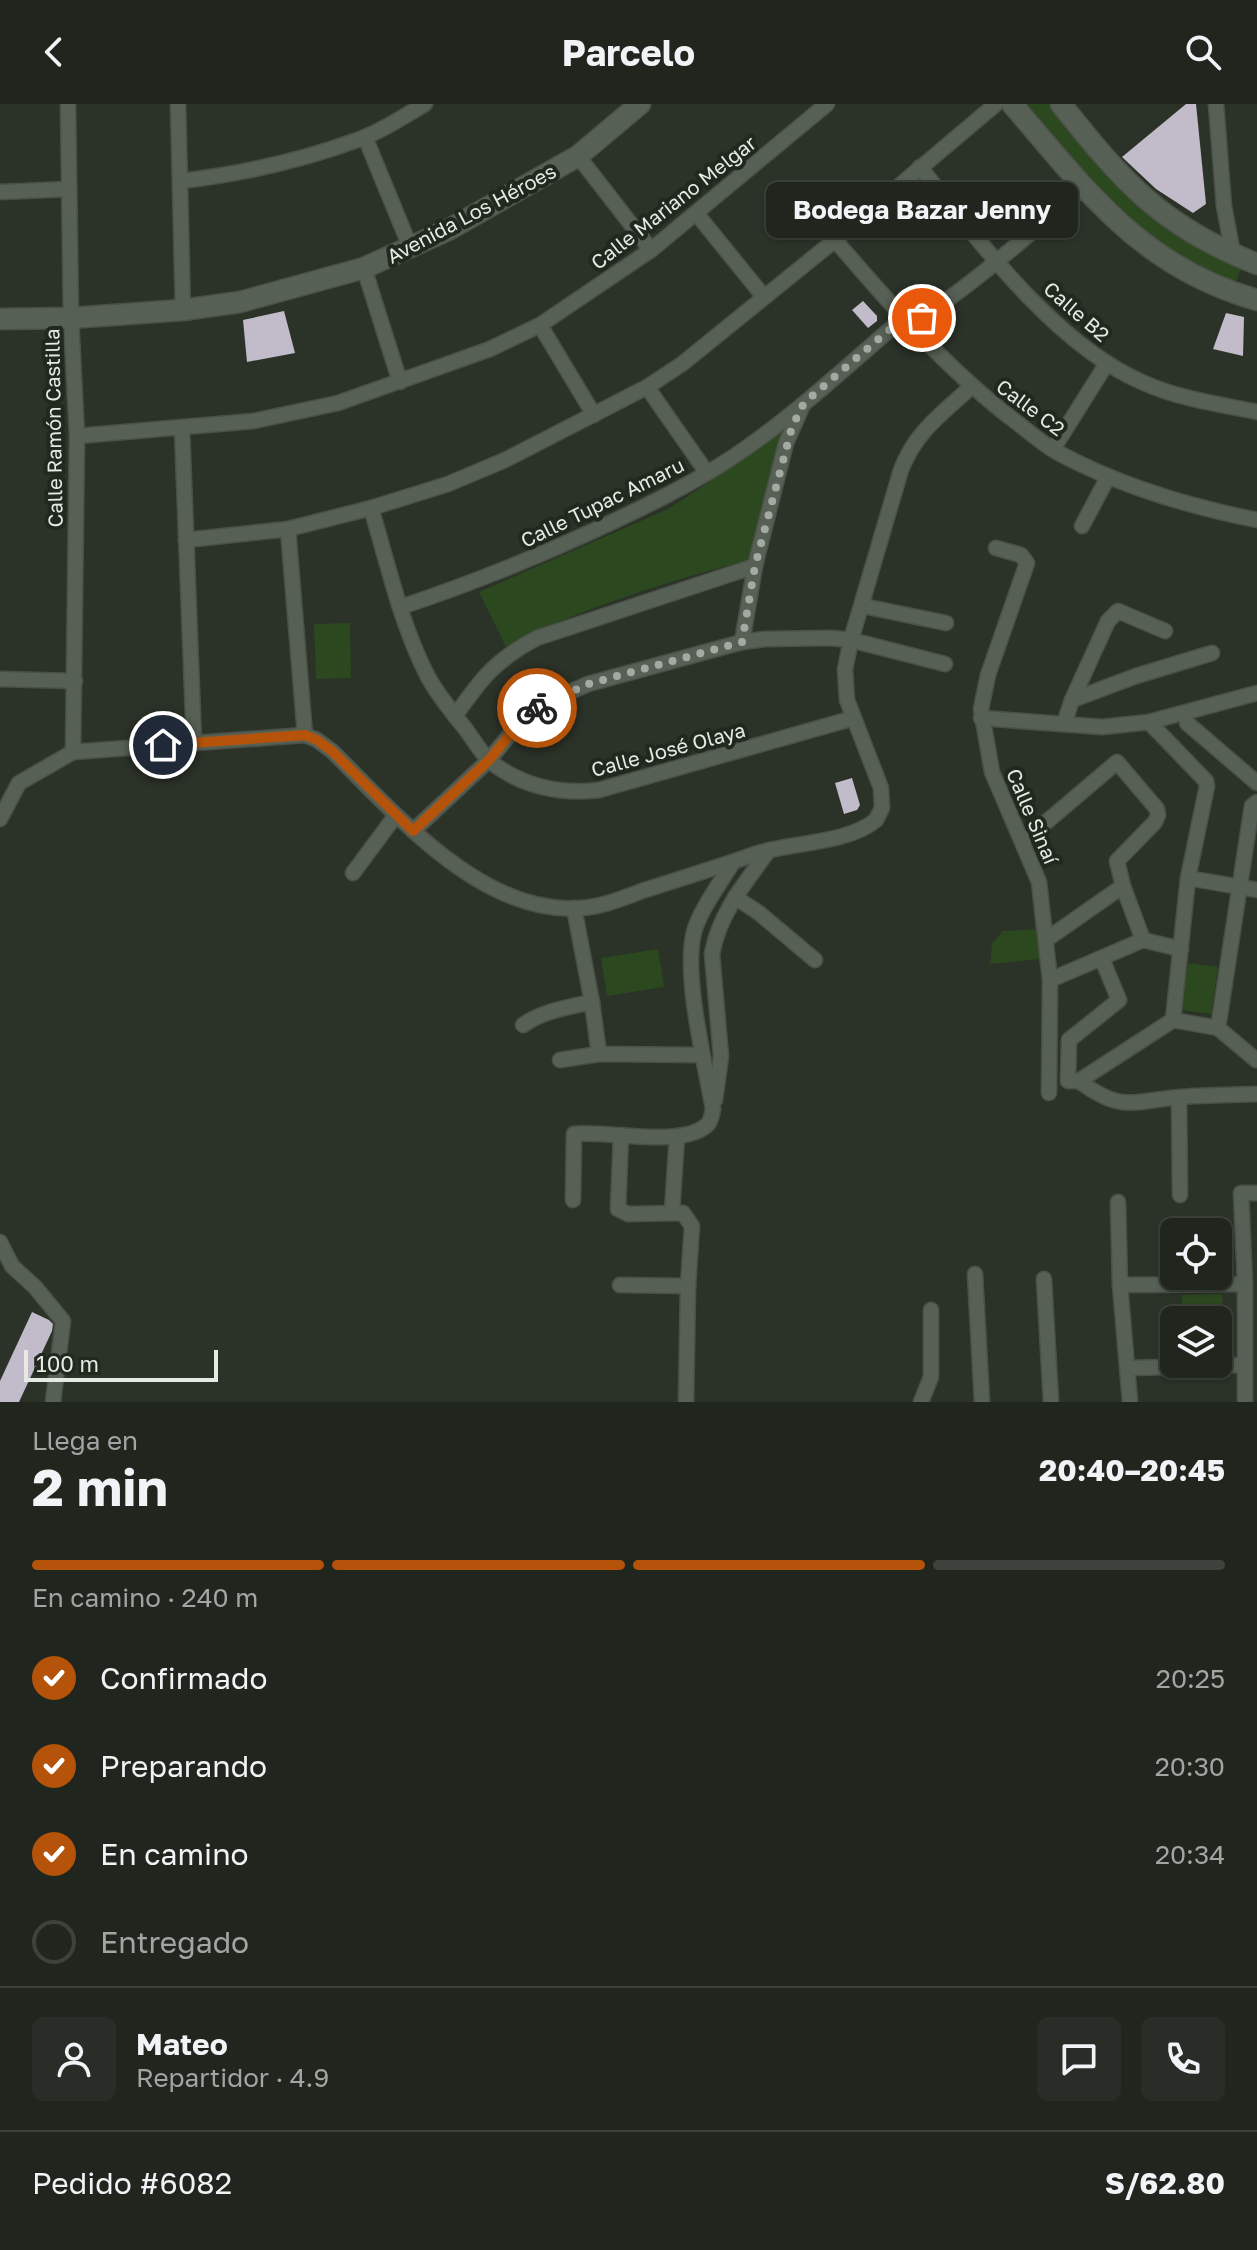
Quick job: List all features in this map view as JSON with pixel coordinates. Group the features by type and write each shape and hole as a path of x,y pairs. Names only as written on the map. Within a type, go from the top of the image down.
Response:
{"street":[{"name":"Calle Ramón Castilla","path":"68,104 71,318 77,436 73,752"},
{"path":"178,104 183,310"},
{"path":"181,181 225,176 281,163 365,137 425,104"},
{"name":"Avenida Los Héroes","path":"0,319 71,318 183,310 240,302 364,268 411,249 578,156 640,104"},
{"name":"Calle Mariano Melgar","path":"77,436 254,421 338,403 490,349 540,325 651,250 827,104"},
{"path":"186,540 288,529 448,484 505,460 647,387 682,364 835,240 996,104"},
{"path":"1012,104 1111,217 1161,258 1226,290 1257,300"},
{"path":"1061,104 1111,167 1146,200 1181,226 1257,264"},
{"path":"1216,104 1224,206 1233,254"},
{"path":"365,137 411,249"},
{"path":"578,156 651,250"},
{"name":"Calle B2","path":"920,167 996,262 1052,317 1107,363 1171,394 1257,412"},
{"name":"Calle Tupac Amaru","path":"401,607 527,561 707,473 804,403 906,323 936,309 1084,187"},
{"path":"0,192 69,189"},
{"path":"696,213 764,297"},
{"name":"Calle C2","path":"835,240 906,323 971,387 1053,449 1108,477 1180,503 1257,520"},
{"path":"364,268 400,382"},
{"path":"540,325 594,415"},
{"path":"1053,449 1107,363"},
{"path":"647,387 707,473"},
{"path":"0,819 19,783 73,752 305,735 332,751 413,831 453,864 501,891 534,903 574,908 606,903 769,849 856,833 871,825 880,815 883,799 847,700 845,679 851,640 901,470 911,446 971,387"},
{"path":"742,642 755,566 786,443 804,403"},
{"path":"182,429 194,742"},
{"path":"1082,526 1108,477"},
{"name":"Calle José Olaya","path":"371,508 401,607 428,676 489,760 526,782 578,793 624,785 854,718"},
{"path":"288,529 305,735"},
{"name":"Calle Sinaí","path":"996,548 1021,555 1027,563 988,675 981,702 981,718 992,772 1039,882 1050,980 1049,1093"},
{"path":"455,716 483,675 512,651 537,638 755,566"},
{"path":"863,606 946,623"},
{"path":"1064,724 1108,621 1118,611 1165,631"},
{"path":"413,831 489,760 531,712 564,693 588,684 742,642 778,639 851,640 945,664"},
{"path":"1072,700 1212,653"},
{"path":"0,679 75,681"},
{"path":"981,718 1102,727 1149,722 1257,693"},
{"path":"1149,722 1207,783 1188,878 1173,1020"},
{"path":"1187,723 1257,783"},
{"path":"1024,841 1117,762 1157,809 1158,815 1155,822 1117,861 1143,940"},
{"path":"1218,1028 1252,806 1257,802"},
{"path":"353,873 396,815"},
{"path":"573,1200 574,1134 677,1136 708,1125 721,1056 712,954 719,924 769,849"},
{"path":"713,1109 702,1055 691,962 694,930 733,862"},
{"path":"1188,878 1257,890"},
{"path":"1047,939 1123,886"},
{"path":"735,897 815,960"},
{"path":"574,908 599,1054"},
{"path":"1050,980 1143,940 1181,949"},
{"path":"1102,959 1119,1000 1069,1040 1068,1081 1079,1081 1173,1020 1218,1028 1256,1060"},
{"path":"523,1025 533,1017 592,1002"},
{"path":"560,1060 599,1054 702,1055"},
{"path":"1079,1081 1101,1098 1130,1104 1179,1097 1257,1094"},
{"path":"1179,1097 1180,1195"},
{"path":"621,1135 618,1209 628,1214 683,1213 692,1226 686,1402"},
{"path":"672,1212 677,1136"},
{"path":"1245,1402 1241,1193 1257,1193"},
{"path":"1118,1202 1120,1285 1130,1402"},
{"path":"0,1242 12,1266 35,1287 63,1321 53,1402"},
{"path":"975,1274 982,1402"},
{"path":"1044,1279 1051,1402"},
{"path":"1120,1285 1245,1284"},
{"path":"620,1285 688,1286"},
{"path":"921,1402 931,1377 931,1310"},
{"path":"1129,1368 1245,1365"}],"green space":[{"path":"1019,104 1052,104 1112,177 1242,266 1234,287 1134,231"},
{"path":"779,429 784,431 748,560 593,608 506,647 479,592 668,509 761,448"},
{"path":"350,623 351,678 316,679 314,624"},
{"path":"1039,929 1040,959 990,964 992,944 1003,931"},
{"path":"658,949 664,987 607,996 601,958"},
{"path":"1188,963 1218,967 1211,1014 1181,1010"},
{"path":"1222,1294 1222,1306 1182,1306 1182,1295"}],"building":[{"path":"1186,104 1196,104 1206,204 1193,213 1156,189 1122,157"},
{"path":"863,301 877,316 877,321 868,328 852,310"},
{"path":"284,311 295,353 247,362 243,320"},
{"path":"1226,313 1244,317 1243,356 1213,349"},
{"path":"852,778 860,805 857,810 844,814 835,783"},
{"path":"32,1312 49,1320 53,1324 52,1331 19,1402 0,1402 0,1381"}],"way so far":[{"path":"537,708 588,684 742,642 755,566 786,443 804,403 902,319 909,326 922,318"}],"place":[{"name":"Bodega Bazar Jenny","path":"922,318"}],"route":[{"path":"163,745 305,735 332,751 413,831 489,760 521,721 537,708"}]}
